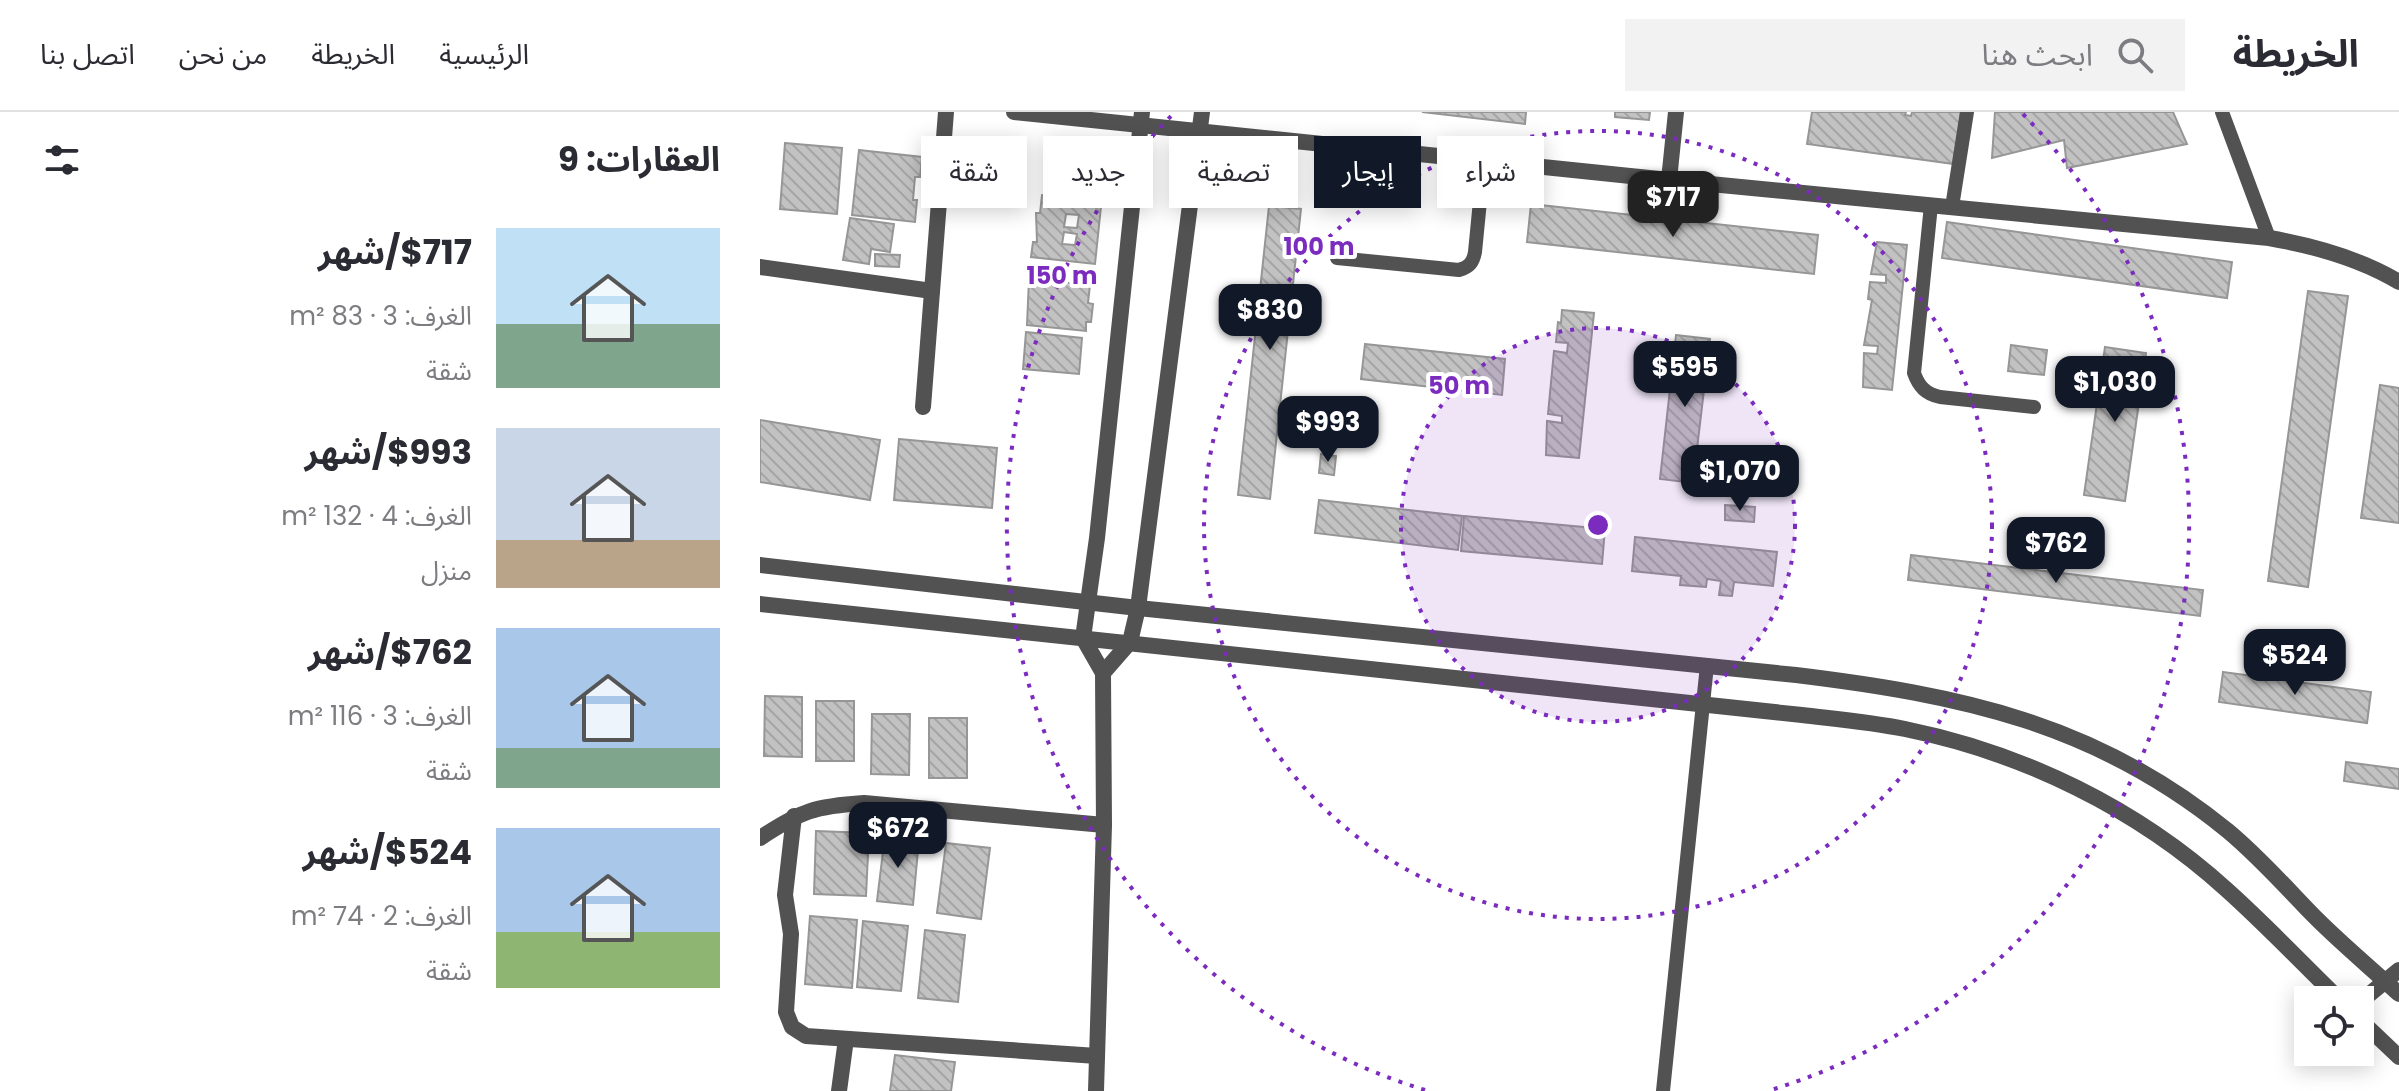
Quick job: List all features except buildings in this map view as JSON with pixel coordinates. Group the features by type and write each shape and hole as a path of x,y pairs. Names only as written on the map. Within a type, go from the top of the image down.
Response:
{"street":[{"path":"923,407 946,112"},
{"path":"1014,112 1141,118 1201,131 1437,155"},
{"path":"1103,673 1130,642 1138,608 1202,112"},
{"path":"1669,180 1676,112"},
{"path":"1096,1091 1104,825 1103,673 1083,638 1141,118"},
{"path":"1544,166 2269,238 2340,254 2399,282"},
{"path":"760,267 932,291"},
{"path":"760,565 1877,685 2007,712 2126,762 2181,796 2228,831 2399,994"},
{"path":"760,604 1903,728 1974,746 2042,772 2107,804 2169,843 2226,889 2326,986"},
{"path":"760,838 794,816 827,805 864,803 1104,825"},
{"path":"794,816 785,895 791,934 786,1012 792,1027 799,1033 806,1036 1097,1056"},
{"path":"2374,990 2399,970"},
{"path":"2374,1033 2399,1057"},
{"path":"839,1091 846,1039"}],"lane":[{"path":"1952,207 1967,112"},
{"path":"2222,112 2269,238"},
{"path":"1931,205 1914,373 1917,382 1931,395 1940,397 2034,407"},
{"path":"1337,258 1459,270 1473,260 1479,208"},
{"path":"1663,1091 1707,665"}]}
